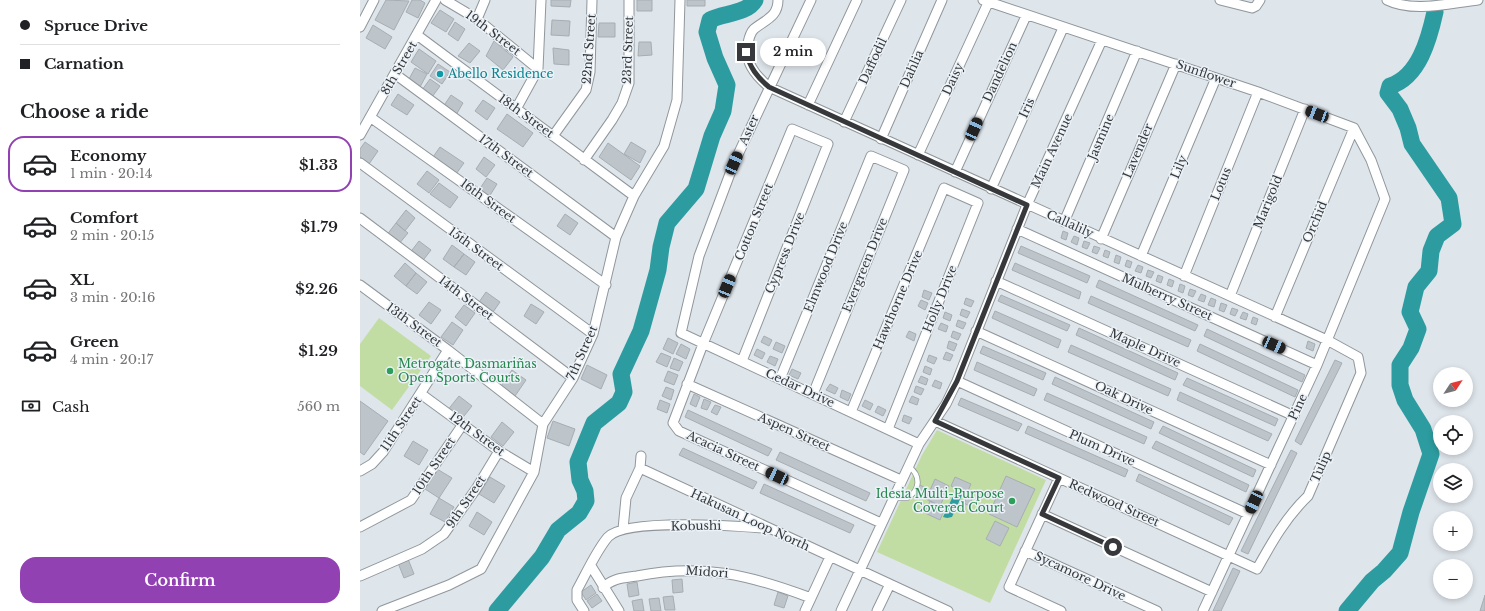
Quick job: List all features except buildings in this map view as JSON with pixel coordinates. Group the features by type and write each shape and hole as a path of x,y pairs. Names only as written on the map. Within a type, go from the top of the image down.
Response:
{"street":[{"path":"360,27 374,0"},
{"name":"8th Street","path":"360,135 418,35 436,0"},
{"name":"19th Street","path":"445,0 477,19 538,69"},
{"path":"477,19 485,0"},
{"path":"516,109 538,69 541,0"},
{"name":"22nd Street","path":"553,136 586,90 590,72 592,0"},
{"name":"23rd Street","path":"584,160 612,120 622,102 629,83 629,0"},
{"name":"7th Street","path":"382,611 449,585 481,569 534,472 543,424 573,378 593,334 606,285 616,237 634,196 664,146 677,100 680,0"},
{"path":"769,87 758,77 749,64 746,52 749,38 753,30 772,18 778,5 778,0"},
{"name":"Aster","path":"681,333 699,256 734,163 811,0"},
{"path":"808,105 857,0"},
{"name":"Daffodil","path":"844,122 901,0"},
{"name":"Dahlia","path":"881,138 942,0"},
{"path":"1220,0 1252,8 1258,3"},
{"path":"1388,0 1404,6 1478,0"},
{"name":"Sunflower","path":"985,1 1026,16 1137,51 1258,92 1354,128"},
{"name":"Daisy","path":"918,155 985,1"},
{"name":"Dandelion","path":"955,172 1026,16"},
{"name":"Iris","path":"991,188 1063,28"},
{"name":"18th Street","path":"418,35 634,196"},
{"name":"Main Avenue","path":"842,611 901,480 919,444 935,421 957,381 1027,205 1102,40"},
{"name":"Jasmine","path":"1064,222 1137,51"},
{"name":"Lavender","path":"1101,239 1176,64"},
{"name":"17th Street","path":"396,74 616,237"},
{"name":"Lily","path":"1141,256 1216,78"},
{"name":"Callalily","path":"769,87 1101,239 1327,340"},
{"name":"Lotus","path":"1184,276 1258,92"},
{"name":"Marigold","path":"1230,296 1305,109"},
{"name":"16th Street","path":"370,117 606,285"},
{"name":"Pine","path":"1203,611 1317,365 1385,199 1371,160 1354,128"},
{"name":"Orchid","path":"1275,317 1354,128"},
{"name":"Cypress Drive","path":"742,361 828,144 792,129"},
{"name":"Cotton Street","path":"674,426 673,419 792,129"},
{"name":"Elmwood Drive","path":"780,379 871,156"},
{"name":"Evergreen Drive","path":"813,394 904,170 871,156"},
{"name":"15th Street","path":"360,163 593,334"},
{"name":"Hawthorne Drive","path":"851,412 944,188"},
{"name":"Holly Drive","path":"888,429 978,203 944,188"},
{"name":"14th Street","path":"360,218 573,378"},
{"name":"Mulberry Street","path":"1017,229 1317,365"},
{"name":"Maple Drive","path":"996,280 1294,416"},
{"name":"13th Street","path":"360,285 448,350 543,424"},
{"name":"Oak Drive","path":"976,330 1271,465"},
{"name":"Cedar Drive","path":"681,333 919,444"},
{"name":"Tulip","path":"1229,555 1257,569 1281,528 1295,509 1308,496 1321,469 1360,373 1358,357 1327,340"},
{"name":"11th Street","path":"360,471 372,464 383,452 448,350"},
{"name":"Plum Drive","path":"957,381 1248,514"},
{"name":"Aspen Street","path":"687,384 901,480"},
{"name":"12th Street","path":"421,394 499,451 534,472"},
{"name":"Redwood Street","path":"935,421 1229,555"},
{"name":"10th Street","path":"360,527 411,500 463,424"},
{"name":"Acacia Street","path":"674,426 679,431 882,523"},
{"name":"9th Street","path":"360,576 422,549 444,534 476,489 499,451"},
{"path":"584,611 577,600 577,590 609,536 623,529 626,498 640,468 641,456"},
{"name":"Hakusan Loop North","path":"640,468 948,611"},
{"path":"1059,478 1009,587 1061,611"},
{"path":"1042,514 1212,592"},
{"name":"Kobushi","path":"623,529 713,524 768,528"},
{"name":"Sycamore Drive","path":"1025,551 1157,611"},
{"path":"805,611 830,556"},
{"path":"591,566 603,588 619,611"},
{"name":"Midori","path":"603,588 609,581 645,574 681,570 711,571 767,582 811,598"},
{"path":"877,611 890,584"}],"lane":[{"path":"893,498 908,498 912,496 917,487 918,482 915,472 908,466"}],"green space":[{"name":"Metrogate Dasmariñas Open Sports Courts","path":"379,318 431,356 392,410 360,386 360,344"},
{"path":"937,430 1046,480 990,603 877,552 922,455"}],"water":[{"path":"955,492 962,495 952,517 943,517"}],"waterway":[{"path":"497,611 542,557 558,530 579,513 586,501 585,491 580,480 578,462 594,423 619,403 624,392 621,374 641,331 658,270 661,247 667,223 696,189 712,136 723,111 727,85 715,58 707,32 710,20 741,11 751,5 755,0"},
{"path":"1347,611 1372,581 1384,571 1400,553 1411,512 1431,454 1423,429 1405,400 1400,385 1400,365 1411,348 1418,329 1410,312 1416,287 1429,271 1431,251 1437,236 1453,224 1449,198 1412,144 1408,128 1400,109 1388,93 1390,86 1400,81 1408,74 1421,56 1430,34 1435,12"}],"place":[{"name":"Abello Residence","path":"440,74"},
{"name":"Metrogate Dasmariñas Open Sports Courts","path":"390,371"},
{"name":"Idesia Multi-Purpose Covered Court","path":"1012,501"}],"route":[{"path":"746,52 749,64 758,77 769,87 1027,205 957,381 946,404 935,421 1059,478 1042,514 1113,547"}]}
